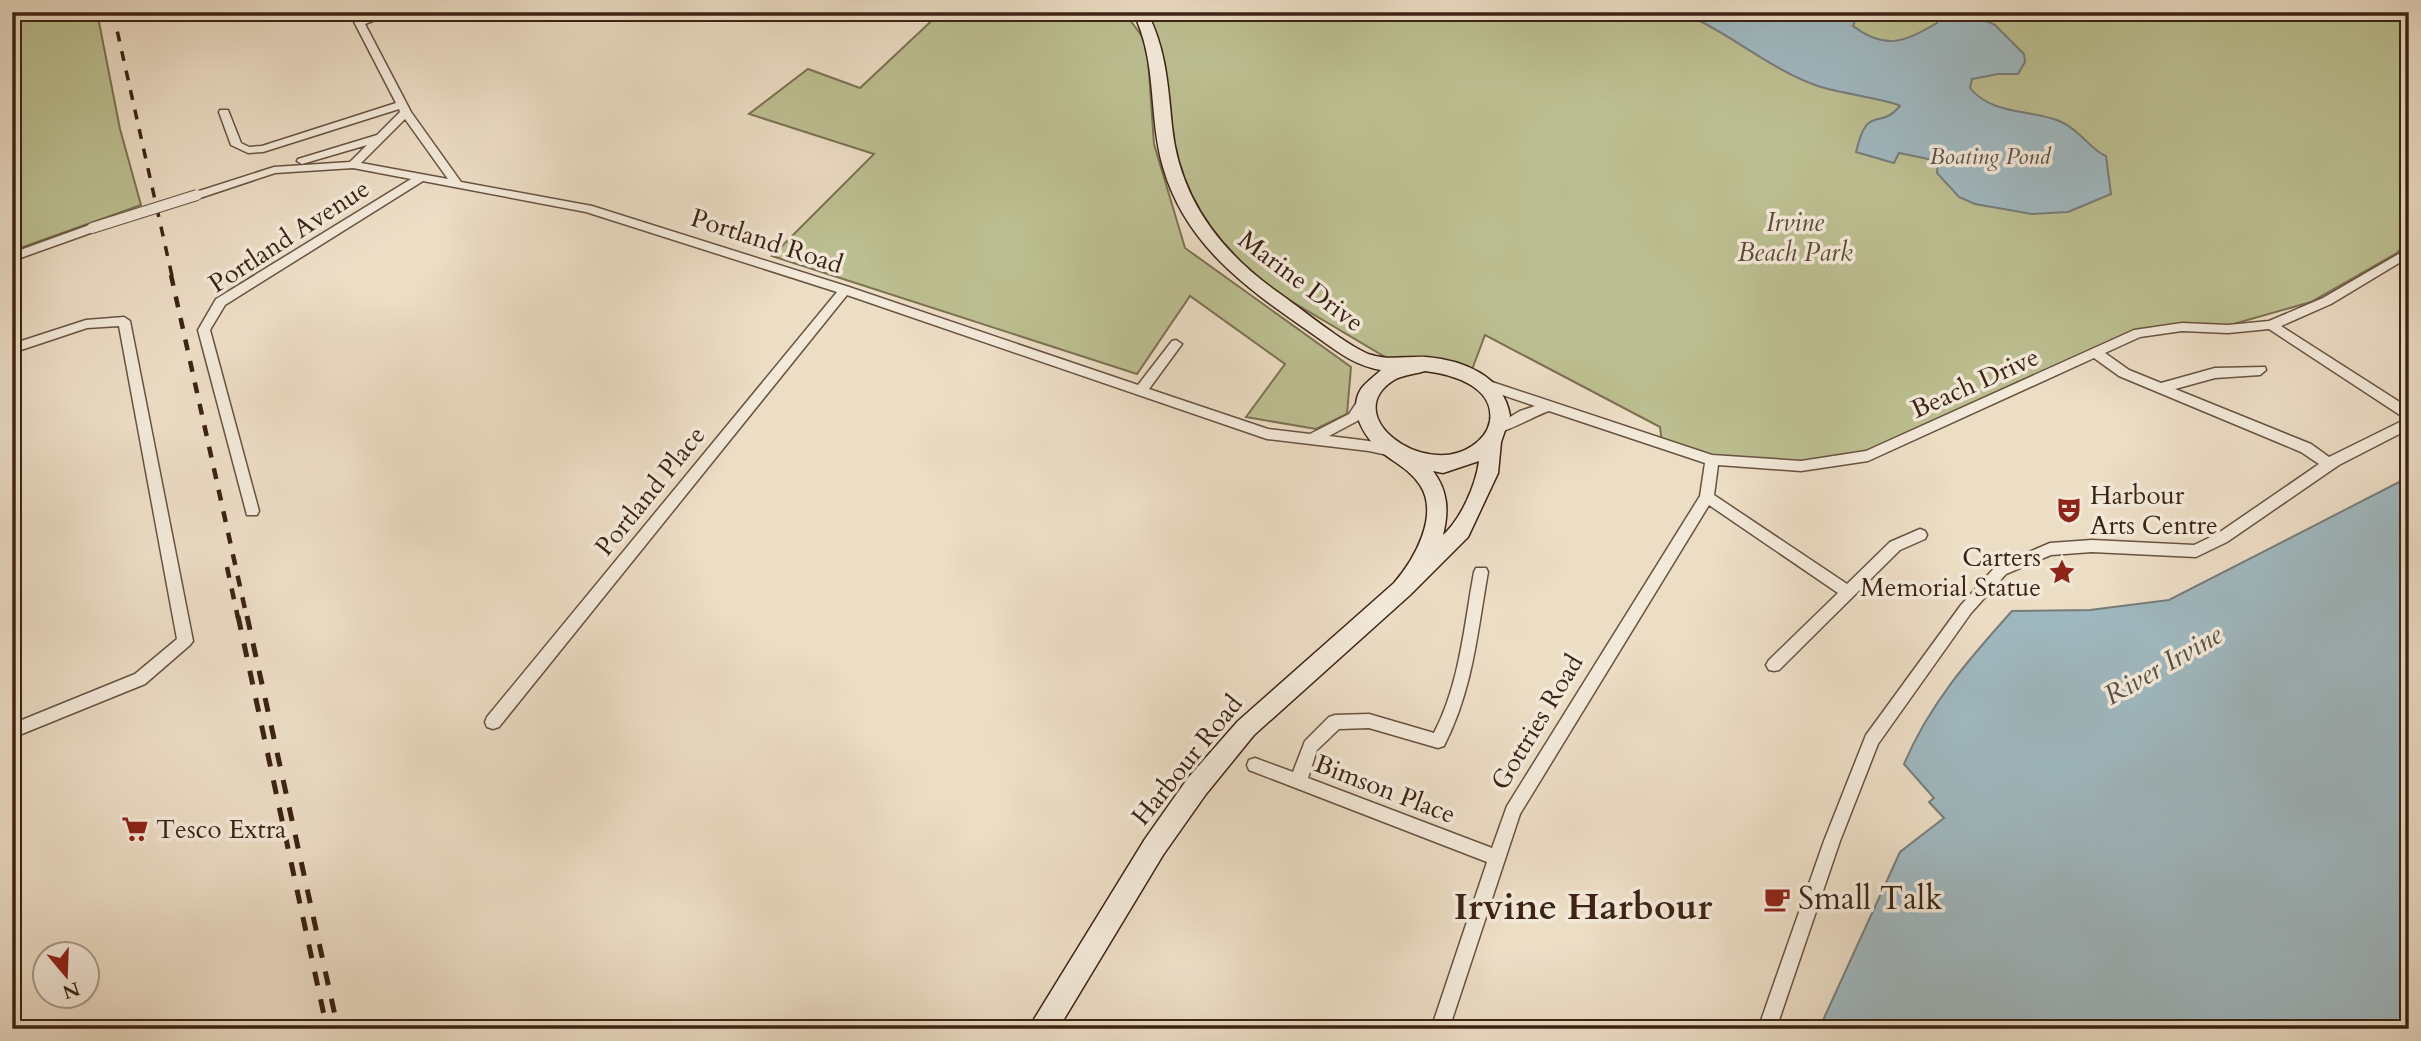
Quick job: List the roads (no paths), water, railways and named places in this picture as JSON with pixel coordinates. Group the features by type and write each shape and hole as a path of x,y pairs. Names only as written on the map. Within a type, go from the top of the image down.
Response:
{"street":[{"path":"354,12 404,108 456,183"},
{"path":"360,23 390,12"},
{"name":"Marine Drive","path":"1140,12 1160,58 1164,128 1171,166 1198,228 1206,240 1250,281 1357,357 1401,365 1425,364"},
{"path":"224,113 236,145 248,150 263,149 404,108"},
{"path":"353,164 404,108"},
{"path":"274,170 381,136"},
{"name":"Portland Road","path":"12,257 92,228 274,170 353,164 588,209 845,290 1267,433 1400,455"},
{"name":"Portland Avenue","path":"252,511 204,330 220,302 422,177"},
{"name":"Beach Drive","path":"1484,384 1546,407 1712,460 1749,465 1801,466 1868,456 2138,333 2182,327 2228,329 2271,325 2327,302 2409,252"},
{"name":"Portland Place","path":"493,722 845,290"},
{"path":"12,349 86,324 124,321 185,641 140,679 12,731"},
{"path":"2271,325 2409,415"},
{"path":"1141,390 1177,344"},
{"path":"2096,353 2124,373 2306,448 2329,464"},
{"name":"Marine Drive","path":"1357,357 1367,382 1366,398"},
{"path":"1312,439 1354,417 1385,375 1402,368 1425,364 1446,366 1470,375 1484,384 1495,397 1501,413 1496,436"},
{"path":"2161,388 2215,373 2260,370"},
{"path":"1366,398 1365,419 1379,441 1400,455 1443,464 1469,459 1525,414 1546,407"},
{"path":"1768,1029 1832,841 1872,740 1966,609 2001,570 2050,549 2092,546 2196,551 2222,538 2329,464 2409,423"},
{"name":"Harbour Road","path":"1042,1029 1154,847 1198,786 1246,728 1402,590 1422,566 1461,531 1488,473 1496,436"},
{"name":"Harbour Road","path":"1400,455 1422,470 1437,493 1440,505 1422,566"},
{"name":"Gottries Road","path":"1440,1029 1513,811 1707,497 1712,460"},
{"path":"1707,497 1848,592"},
{"path":"1774,665 1895,546 1920,535"},
{"path":"1298,782 1311,746 1335,722 1369,721 1438,741 1453,716 1466,673 1481,572"},
{"name":"Bimson Place","path":"1255,765 1497,858"}],"water":[{"name":"Boating Pond","path":"1846,12 1856,18 1853,26 1876,39 1886,41 1915,35 1937,23 1939,12 1969,12 1995,25 2024,54 2025,62 2018,74 1998,74 1972,79 1970,88 1987,102 2009,110 2054,119 2071,127 2106,156 2111,194 2068,212 2032,214 1975,204 1959,197 1937,173 1938,161 1899,153 1894,163 1856,152 1860,137 1869,122 1886,117 1900,106 1804,81 1696,19 1692,13"},
{"name":"River Irvine","path":"2409,477 2409,1029 2281,1029 2259,1026 2257,1029 1819,1029 1900,852 1944,818 1929,802 1934,798 1904,764 1914,742 1938,701 2012,611 2090,610 2169,600"}],"railway":[{"path":"113,12 172,276"},
{"path":"171,275 247,618"},
{"path":"227,567 238,618"},
{"path":"238,616 327,1029"},
{"path":"247,616 338,1029"}],"place":[{"name":"Harbour Arts Centre","path":"2069,510"},
{"name":"Carters Memorial Statue","path":"2062,572"},
{"name":"Tesco Extra","path":"135,829"},
{"name":"Small Talk","path":"1777,899"}],"district":[{"name":"Irvine Harbour","path":"1583,907"}],"park label":[{"name":"Irvine Beach Park","path":"1795,237"}]}
